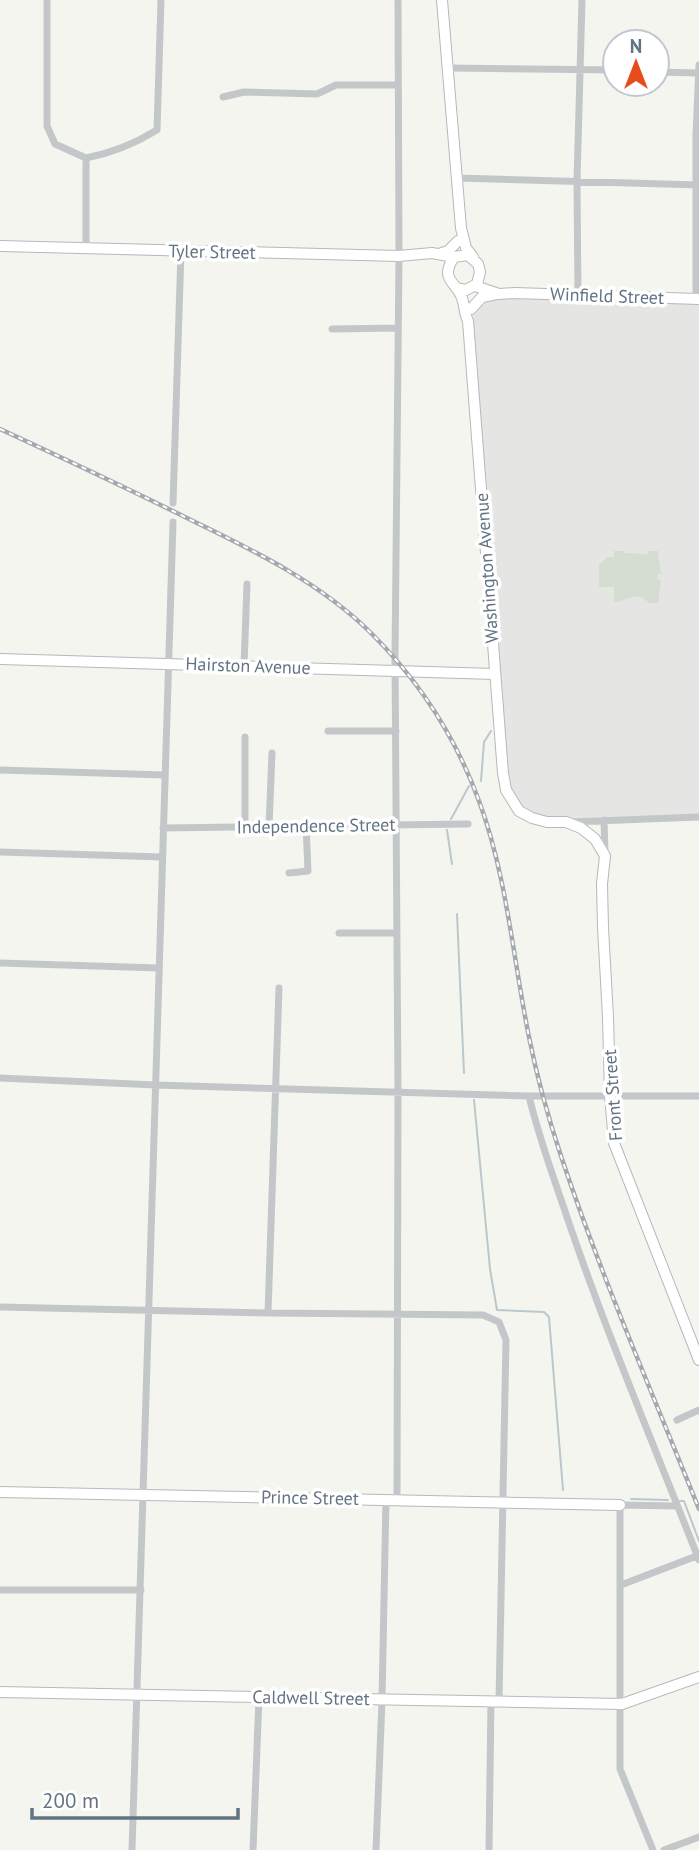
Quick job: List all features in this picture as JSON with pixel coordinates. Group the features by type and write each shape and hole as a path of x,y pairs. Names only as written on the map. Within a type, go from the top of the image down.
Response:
{"street":[{"path":"47,0 47,125 55,144 86,158 109,154 132,145 157,130 161,0"},
{"path":"376,1850 397,1315 395,671 399,256 398,0"},
{"path":"425,256 440,261 456,288 466,290 474,287 480,272 478,264 466,248 461,228 442,0"},
{"path":"578,296 582,0"},
{"path":"697,299 699,65"},
{"path":"448,68 601,70"},
{"path":"671,72 699,73"},
{"path":"223,97 244,92 317,94 337,85 398,85"},
{"path":"86,158 86,249"},
{"path":"456,178 697,185"},
{"path":"448,274 461,228"},
{"path":"439,254 458,241"},
{"name":"Tyler Street","path":"0,246 455,256"},
{"path":"173,503 181,251"},
{"path":"455,256 473,257"},
{"name":"Winfield Street","path":"480,272 491,284 515,293"},
{"name":"Winfield Street","path":"474,287 497,294 697,299"},
{"name":"Washington Avenue","path":"474,287 469,315 503,773 506,790 519,811 539,820 566,822"},
{"name":"Washington Avenue","path":"456,288 469,315"},
{"path":"469,315 482,297 497,294"},
{"path":"332,329 398,328"},
{"path":"132,1850 173,522"},
{"path":"244,666 247,584"},
{"name":"Hairston Avenue","path":"0,659 495,674"},
{"path":"328,732 396,731"},
{"path":"245,737 245,827"},
{"path":"270,827 272,753"},
{"path":"0,770 164,775"},
{"path":"566,822 699,817"},
{"name":"Front Street","path":"604,820 605,856 602,884 614,1143 699,1360"},
{"path":"566,822 590,833 598,841 605,856"},
{"name":"Independence Street","path":"163,828 468,824"},
{"path":"289,873 308,872 306,826"},
{"path":"0,852 162,858"},
{"path":"339,933 396,933"},
{"path":"0,963 159,968"},
{"path":"268,1313 279,988"},
{"path":"0,1078 529,1096 699,1096"},
{"path":"529,1096 582,1261 698,1557 621,1586"},
{"path":"0,1307 483,1315 499,1322 506,1340 489,1850"},
{"path":"677,1420 699,1410"},
{"name":"Prince Street","path":"0,1492 620,1505"},
{"path":"653,1850 620,1769 620,1505 676,1506"},
{"path":"0,1590 141,1590"},
{"path":"622,1704 699,1677"},
{"name":"Caldwell Street","path":"0,1692 622,1704"},
{"path":"253,1850 258,1697"},
{"path":"664,1850 699,1837"}],"shaded area":[{"path":"495,298 699,304 699,817 547,822 519,811 503,773 473,309"},
{"path":"614,551 648,554 649,551 658,551 661,574 658,574 657,579 661,580 658,603 649,603 640,597 614,602 614,587 599,587 599,564 608,557 614,557"}],"waterway":[{"path":"481,781 484,742 491,731"},
{"path":"451,819 469,786"},
{"path":"447,830 452,864"},
{"path":"457,914 464,1073"},
{"path":"474,1100 490,1269 497,1310 544,1312 549,1317 563,1490"},
{"path":"631,1499 668,1500"},
{"path":"680,1501 684,1501 699,1541"}],"railway":[{"path":"0,429 217,533 310,584 372,634 406,671 435,712 470,778 489,829 503,888 532,1052 561,1156 610,1290 699,1509"}]}
